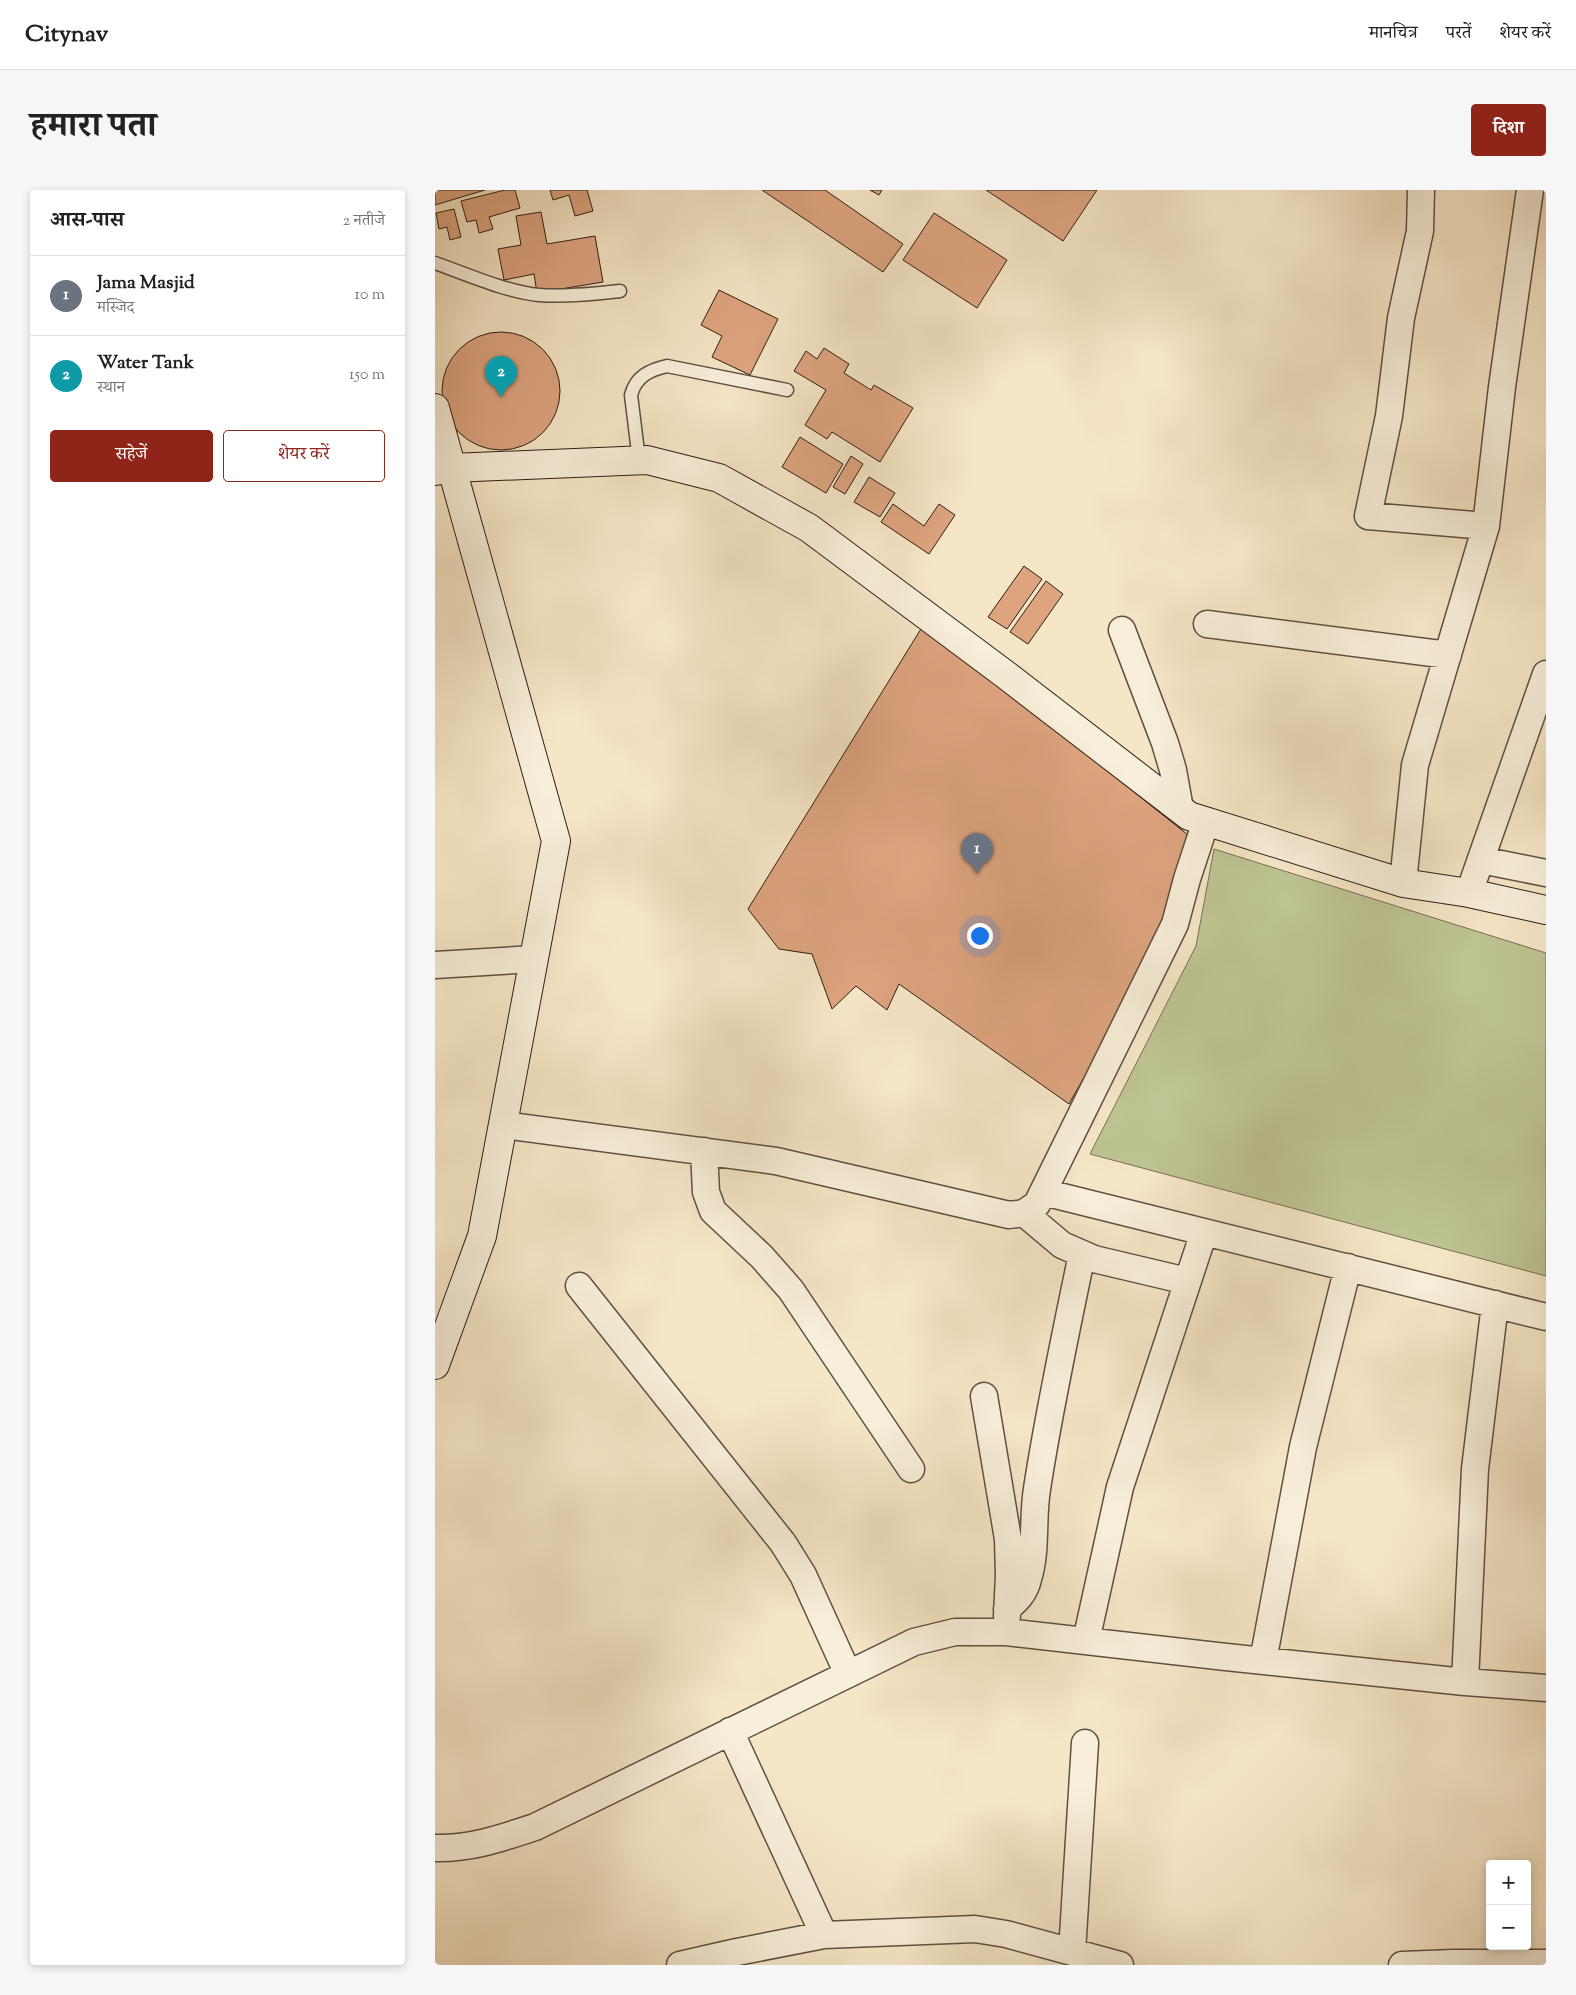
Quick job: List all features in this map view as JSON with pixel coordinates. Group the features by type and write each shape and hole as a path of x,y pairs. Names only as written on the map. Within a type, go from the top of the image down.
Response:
{"main road":[{"path":"435,408 443,470 556,841 482,1236 435,1365"},
{"path":"443,470 647,460 719,478 809,528 1006,675 1189,816 1403,883 1469,893 1546,910"}],"street":[{"path":"1421,190 1420,231 1401,318 1389,416 1367,516 1486,526"},
{"path":"1403,883 1415,765 1486,526 1502,387 1536,222 1530,190"},
{"path":"1207,624 1447,655"},
{"path":"1122,630 1165,743 1173,770 1180,809"},
{"path":"1469,893 1546,674"},
{"path":"503,1125 776,1160 1009,1215 1024,1213 1037,1204 1175,924 1187,878 1206,821"},
{"path":"1481,860 1546,874"},
{"path":"435,965 534,959"},
{"path":"704,1151 706,1192 713,1211 762,1256 791,1290 911,1469"},
{"path":"1043,1192 1546,1317"},
{"path":"1024,1213 1062,1245 1081,1254 1094,1259 1187,1281"},
{"path":"1086,1641 1120,1487 1204,1232"},
{"path":"1007,1621 1022,1595 1033,1558 1034,1506 1040,1468 1081,1254"},
{"path":"1263,1661 1303,1447 1348,1267"},
{"path":"579,1286 783,1543 803,1575 848,1674"},
{"path":"1465,1682 1475,1469 1495,1304"},
{"path":"984,1396 1007,1540 1007,1621"},
{"path":"435,1848 455,1848 486,1842 535,1827 914,1642 1007,1621 1086,1641 1465,1682 1546,1688"},
{"path":"731,1731 824,1935"},
{"path":"1072,1952 1085,1743"},
{"path":"680,1965 824,1935 975,1929 1006,1934 1120,1965"},
{"path":"1402,1965 1546,1963"}],"lane":[{"path":"435,263 507,288 538,295 584,295 620,291"},
{"path":"639,460 631,395 634,385 643,375 653,369 667,366 787,390"}],"green space":[{"path":"1214,849 1546,953 1546,1276 1090,1154 1196,946"}],"building":[{"path":"435,190 485,190 435,205"},
{"path":"505,190 515,190 520,208 489,217 493,229 479,233 476,220 467,222 461,201"},
{"path":"550,190 587,190 593,211 575,216 569,195 553,200"},
{"path":"762,190 825,190 903,244 883,272"},
{"path":"870,190 882,190 879,195"},
{"path":"986,190 1097,190 1063,241"},
{"path":"454,209 461,237 450,240 447,227 439,229 436,213"},
{"path":"541,212 547,244 595,236 603,282 537,293 534,274 504,280 498,249 521,245 516,216"},
{"path":"934,213 1007,260 977,308 903,260"},
{"path":"719,290 778,319 750,375 712,357 722,336 701,325"},
{"path":"501,332 523,337 534,342 550,358 555,369 560,391 555,413 550,424 534,440 523,445 501,450 479,445 468,440 452,424 447,413 442,391 447,369 452,358 468,342 479,337"},
{"path":"824,348 849,364 844,373 871,390 874,385 913,408 880,462 832,432 827,439 805,425 826,390 794,371 806,351 817,359"},
{"path":"800,437 843,464 826,493 782,467"},
{"path":"851,456 863,464 845,494 833,487"},
{"path":"869,477 895,493 880,517 854,502"},
{"path":"893,504 924,526 939,504 955,515 929,554 881,522"},
{"path":"1024,566 1042,579 1007,629 988,617"},
{"path":"1046,581 1063,594 1028,644 1010,632"},
{"path":"924,624 1193,839 1170,925 1069,1104 899,984 887,1010 856,986 832,1009 812,954 779,949 748,909"}],"place":[{"name":"Water Tank","path":"501,397"},
{"name":"Jama Masjid","path":"977,874"}]}
